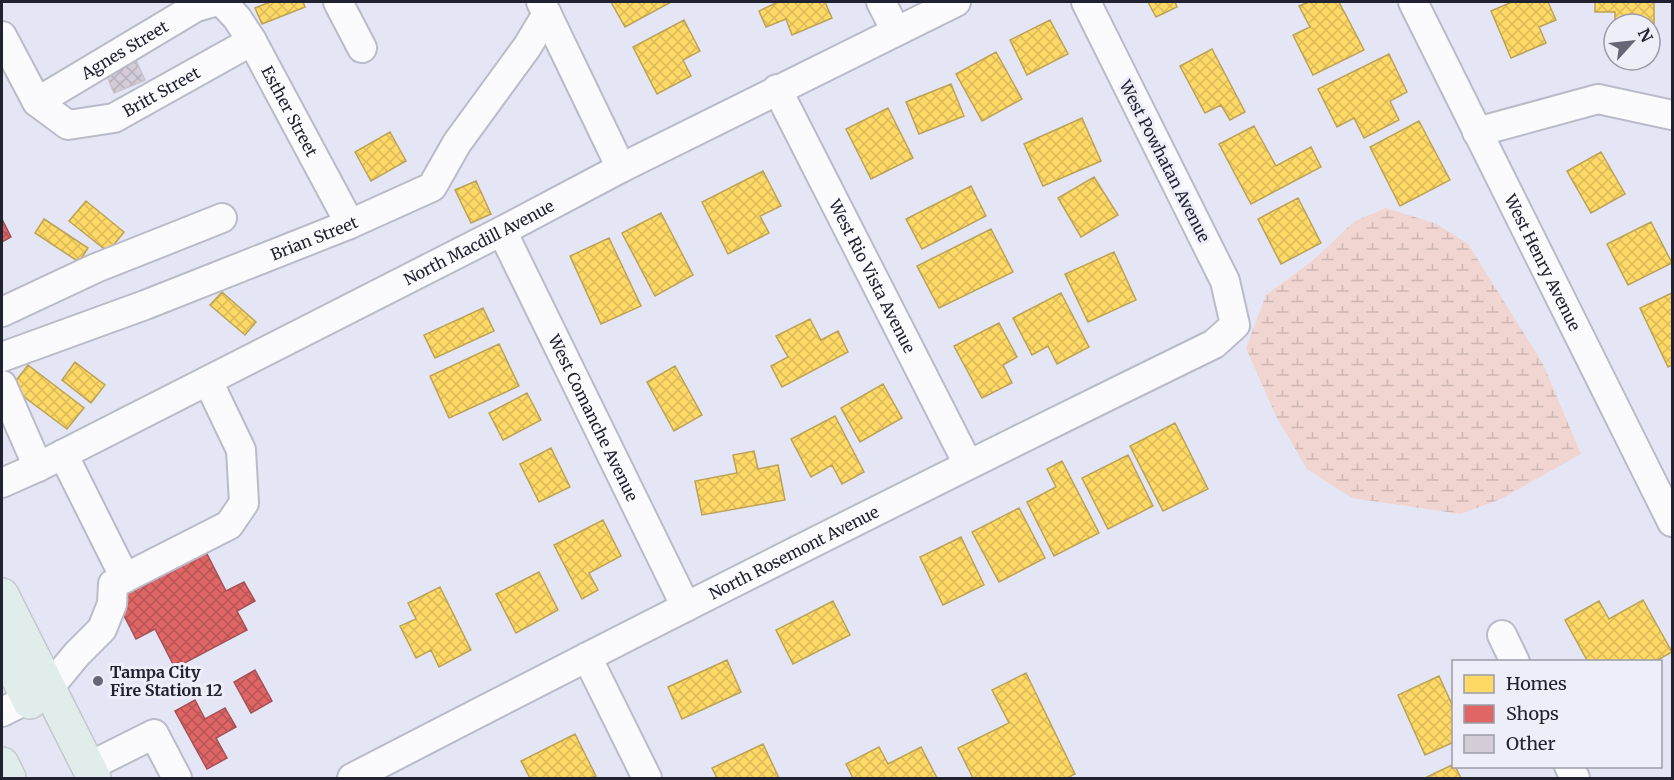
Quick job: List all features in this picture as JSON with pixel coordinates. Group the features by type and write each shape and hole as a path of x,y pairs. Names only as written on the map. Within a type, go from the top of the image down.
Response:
{"main road":[{"path":"2,595 26,700"},
{"path":"2,650 13,668 26,700 84,774"},
{"path":"2,764 9,778"}],"street":[{"name":"Agnes Street","path":"37,102 196,7 214,2"},
{"name":"Esther Street","path":"222,2 237,18 252,41 350,224"},
{"path":"338,2 362,48"},
{"path":"881,2 896,31"},
{"name":"North Macdill Avenue","path":"2,483 208,381 777,89 956,2"},
{"name":"West Powhatan Avenue","path":"1086,2 1225,281 1235,324"},
{"name":"West Henry Avenue","path":"1413,2 1672,522"},
{"path":"544,8 621,168"},
{"name":"Brian Street","path":"2,357 146,305 350,224 432,187 457,143 527,47 544,8"},
{"path":"2,36 37,102"},
{"name":"Britt Street","path":"37,102 68,125 114,118 252,41"},
{"name":"West Rio Vista Avenue","path":"777,89 968,464"},
{"path":"1477,132 1598,99 1672,115"},
{"path":"2,312 96,268 222,218"},
{"name":"West Comanche Avenue","path":"502,231 686,607"},
{"name":"North Rosemont Avenue","path":"352,778 968,464 1214,344 1235,324"},
{"path":"26,700 102,629 112,604 113,584 229,525 244,503 241,450 208,381"},
{"path":"2,385 12,428 50,461 125,578"},
{"path":"1502,635 1514,660"},
{"path":"587,657 648,778"},
{"path":"84,774 154,734 177,778"}],"green space":[{"path":"1386,208 1437,224 1468,244 1543,364 1581,454 1501,499 1461,514 1352,498 1307,469 1276,416 1246,348 1266,295 1311,262 1355,221"}],"building: Homes":[{"path":"270,2 303,2 305,7 262,24 255,8"},
{"path":"611,2 671,2 625,27"},
{"path":"778,2 825,2 832,18 792,35 786,19 766,27 759,11"},
{"path":"1148,2 1175,2 1177,7 1156,17"},
{"path":"1309,2 1339,2 1364,50 1313,75 1293,35 1310,27 1299,6"},
{"path":"1512,2 1548,2 1556,20 1539,27 1546,43 1511,58 1491,11"},
{"path":"1595,2 1654,2 1654,12 1595,12"},
{"path":"684,20 700,51 683,60 691,76 657,94 633,47"},
{"path":"1050,20 1068,54 1027,75 1010,40"},
{"path":"1212,49 1245,112 1230,120 1221,105 1205,113 1180,66"},
{"path":"996,52 1022,99 982,121 956,74"},
{"path":"1389,54 1407,92 1390,101 1399,120 1364,138 1354,118 1337,127 1318,89"},
{"path":"951,84 964,116 919,134 906,102"},
{"path":"888,108 913,158 871,179 846,129"},
{"path":"1082,118 1101,161 1043,186 1024,144"},
{"path":"1419,121 1450,180 1400,206 1370,147"},
{"path":"1254,126 1276,166 1311,147 1321,167 1251,204 1219,144"},
{"path":"390,132 406,161 371,181 355,152"},
{"path":"1601,152 1625,194 1591,213 1567,171"},
{"path":"763,171 781,206 760,216 769,233 728,254 702,202"},
{"path":"1094,177 1118,215 1081,237 1058,198"},
{"path":"476,181 491,214 471,223 455,190"},
{"path":"971,186 986,216 922,249 906,219"},
{"path":"1298,198 1321,243 1281,264 1258,219"},
{"path":"86,201 124,232 108,252 69,221"},
{"path":"661,213 693,275 655,296 622,233"},
{"path":"44,219 88,248 79,262 35,233"},
{"path":"1651,222 1672,263 1628,285 1607,244"},
{"path":"991,229 1013,272 939,308 917,266"},
{"path":"609,238 641,306 601,324 570,256"},
{"path":"1114,252 1136,300 1088,322 1065,274"},
{"path":"222,292 256,322 245,335 210,305"},
{"path":"1061,293 1089,347 1057,364 1048,346 1032,355 1013,318"},
{"path":"1672,293 1672,365 1668,367 1640,308"},
{"path":"483,308 494,331 435,358 424,335"},
{"path":"810,319 821,340 838,331 848,352 782,387 771,366 788,357 776,336"},
{"path":"999,323 1017,357 1003,365 1012,383 982,398 954,346"},
{"path":"499,344 519,386 449,418 430,376"},
{"path":"75,362 105,385 91,403 62,380"},
{"path":"28,365 84,408 67,429 11,387"},
{"path":"675,366 702,415 674,431 647,382"},
{"path":"883,384 902,418 860,442 841,408"},
{"path":"527,393 541,420 503,440 489,413"},
{"path":"835,416 864,472 842,484 832,465 811,477 791,439"},
{"path":"1175,423 1208,489 1163,511 1130,446"},
{"path":"551,448 570,487 539,502 520,464"},
{"path":"754,451 758,469 778,465 785,500 702,515 695,481 737,473 733,455"},
{"path":"1128,455 1153,506 1108,529 1082,478"},
{"path":"1062,461 1099,533 1054,556 1027,502 1056,487 1047,469"},
{"path":"1019,508 1045,558 999,582 972,532"},
{"path":"603,520 621,556 589,573 598,590 582,599 554,545"},
{"path":"961,537 984,585 943,605 920,557"},
{"path":"539,572 558,610 516,633 496,594"},
{"path":"440,587 471,650 439,667 431,650 416,658 400,626 416,619 408,603"},
{"path":"1643,600 1672,652 1658,660 1587,660 1565,620 1599,601 1609,619"},
{"path":"833,601 850,635 793,664 776,630"},
{"path":"727,660 741,692 682,719 668,687"},
{"path":"1026,673 1075,774 1067,778 973,778 958,748 1009,723 992,690"},
{"path":"1439,676 1452,705 1452,743 1425,755 1398,695"},
{"path":"575,734 596,776 591,778 530,778 521,761"},
{"path":"763,744 779,778 717,778 712,768"},
{"path":"879,747 888,764 921,747 937,778 853,778 846,764"},
{"path":"1452,765 1461,778 1425,778"}],"building: Shops":[{"path":"2,219 11,237 2,242"},
{"path":"206,552 226,591 244,582 255,601 237,611 247,630 175,668 155,629 136,639 116,600"},
{"path":"255,670 272,701 251,713 234,682"},
{"path":"195,700 205,719 225,708 236,727 216,738 227,758 207,769 175,711"}],"building: Other":[{"path":"134,56 145,80 114,93 104,69"}],"place":[{"name":"Tampa City Fire Station 12","path":"98,681"}]}
